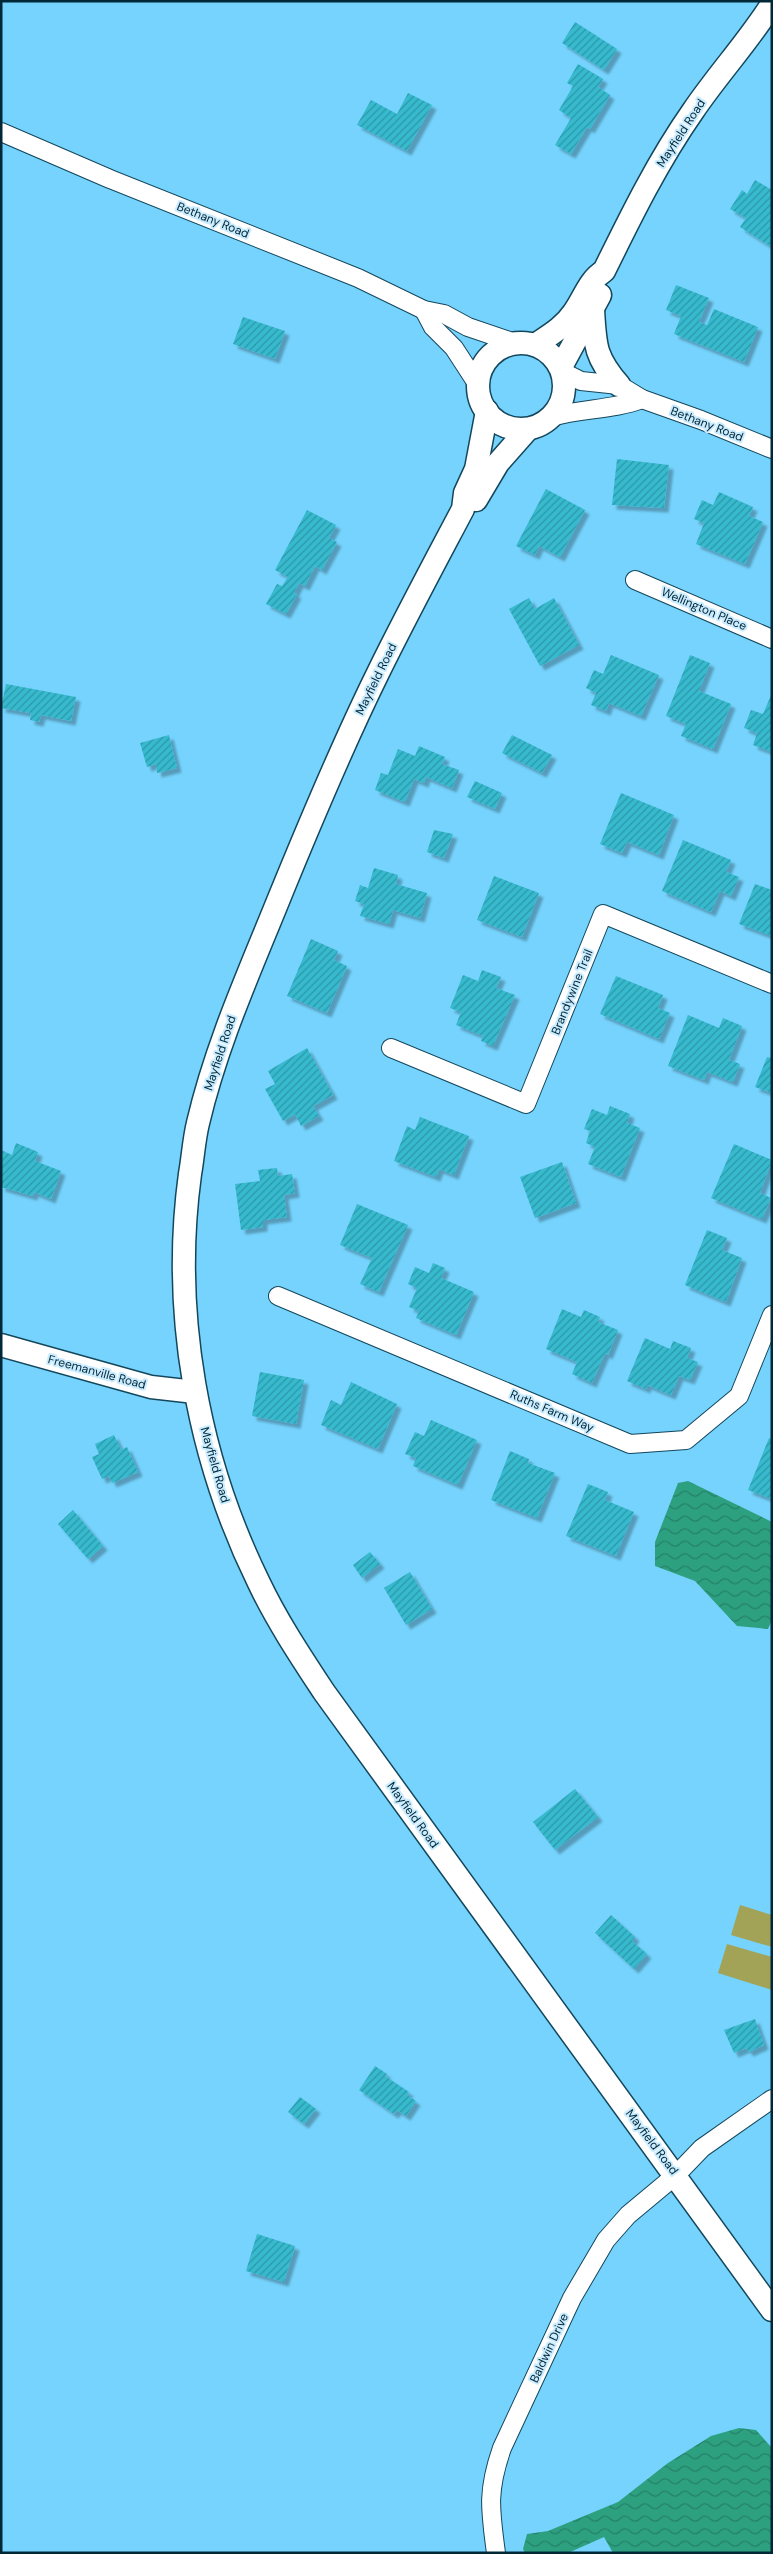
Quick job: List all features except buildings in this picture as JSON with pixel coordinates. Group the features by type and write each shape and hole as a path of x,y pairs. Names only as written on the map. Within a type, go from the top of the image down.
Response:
{"street":[{"name":"Mayfield Road","path":"525,344 560,329 574,313 596,276 604,271 641,196 693,111 757,28 772,4"},
{"name":"Bethany Road","path":"1,132 110,179 358,278 424,310 444,314 468,327 525,344"},
{"name":"Mayfield Road","path":"562,369 607,280 604,271"},
{"path":"594,309 595,345 604,368 619,385"},
{"path":"424,310 433,326 454,348 478,385 482,405 503,426 518,430 528,429 547,422 558,410 564,397 562,369 552,354 525,344 502,347 491,355 483,366 478,385"},
{"name":"Bethany Road","path":"562,369 581,381 619,385 642,399 701,420 772,449"},
{"path":"551,417 600,407 620,407 642,399"},
{"name":"Mayfield Road","path":"487,412 476,469 465,493 463,509 378,674 320,799 219,1047 197,1126 184,1217 184,1306 195,1392 211,1458 232,1522 259,1583 294,1647 324,1692 531,1979 676,2175 772,2310"},
{"name":"Mayfield Road","path":"463,509 476,500 498,463 528,429"},
{"name":"Wellington Place","path":"635,580 772,639"},
{"name":"Brandywine Trail","path":"391,1048 526,1104 603,914 772,984"},
{"name":"Ruths Farm Way","path":"278,1296 630,1444 686,1440 739,1396 772,1315"},
{"name":"Freemanville Road","path":"1,1345 152,1387 195,1392"},
{"name":"Baldwin Drive","path":"496,2553 491,2516 490,2488 502,2448 572,2298 606,2240 628,2216 676,2175 702,2148 772,2099"}],"shaded area":[{"path":"740,1905 772,1915 772,1947 731,1935"},
{"path":"727,1944 772,1957 772,1990 718,1973"}],"water":[{"path":"688,1481 772,1522 772,1620 768,1629 737,1626 695,1581 655,1566 655,1542 678,1483"},
{"path":"739,2428 756,2430 772,2448 772,2553 613,2553 604,2537 568,2553 525,2553 523,2549 527,2534 548,2531 618,2502 668,2463 711,2436"}]}
